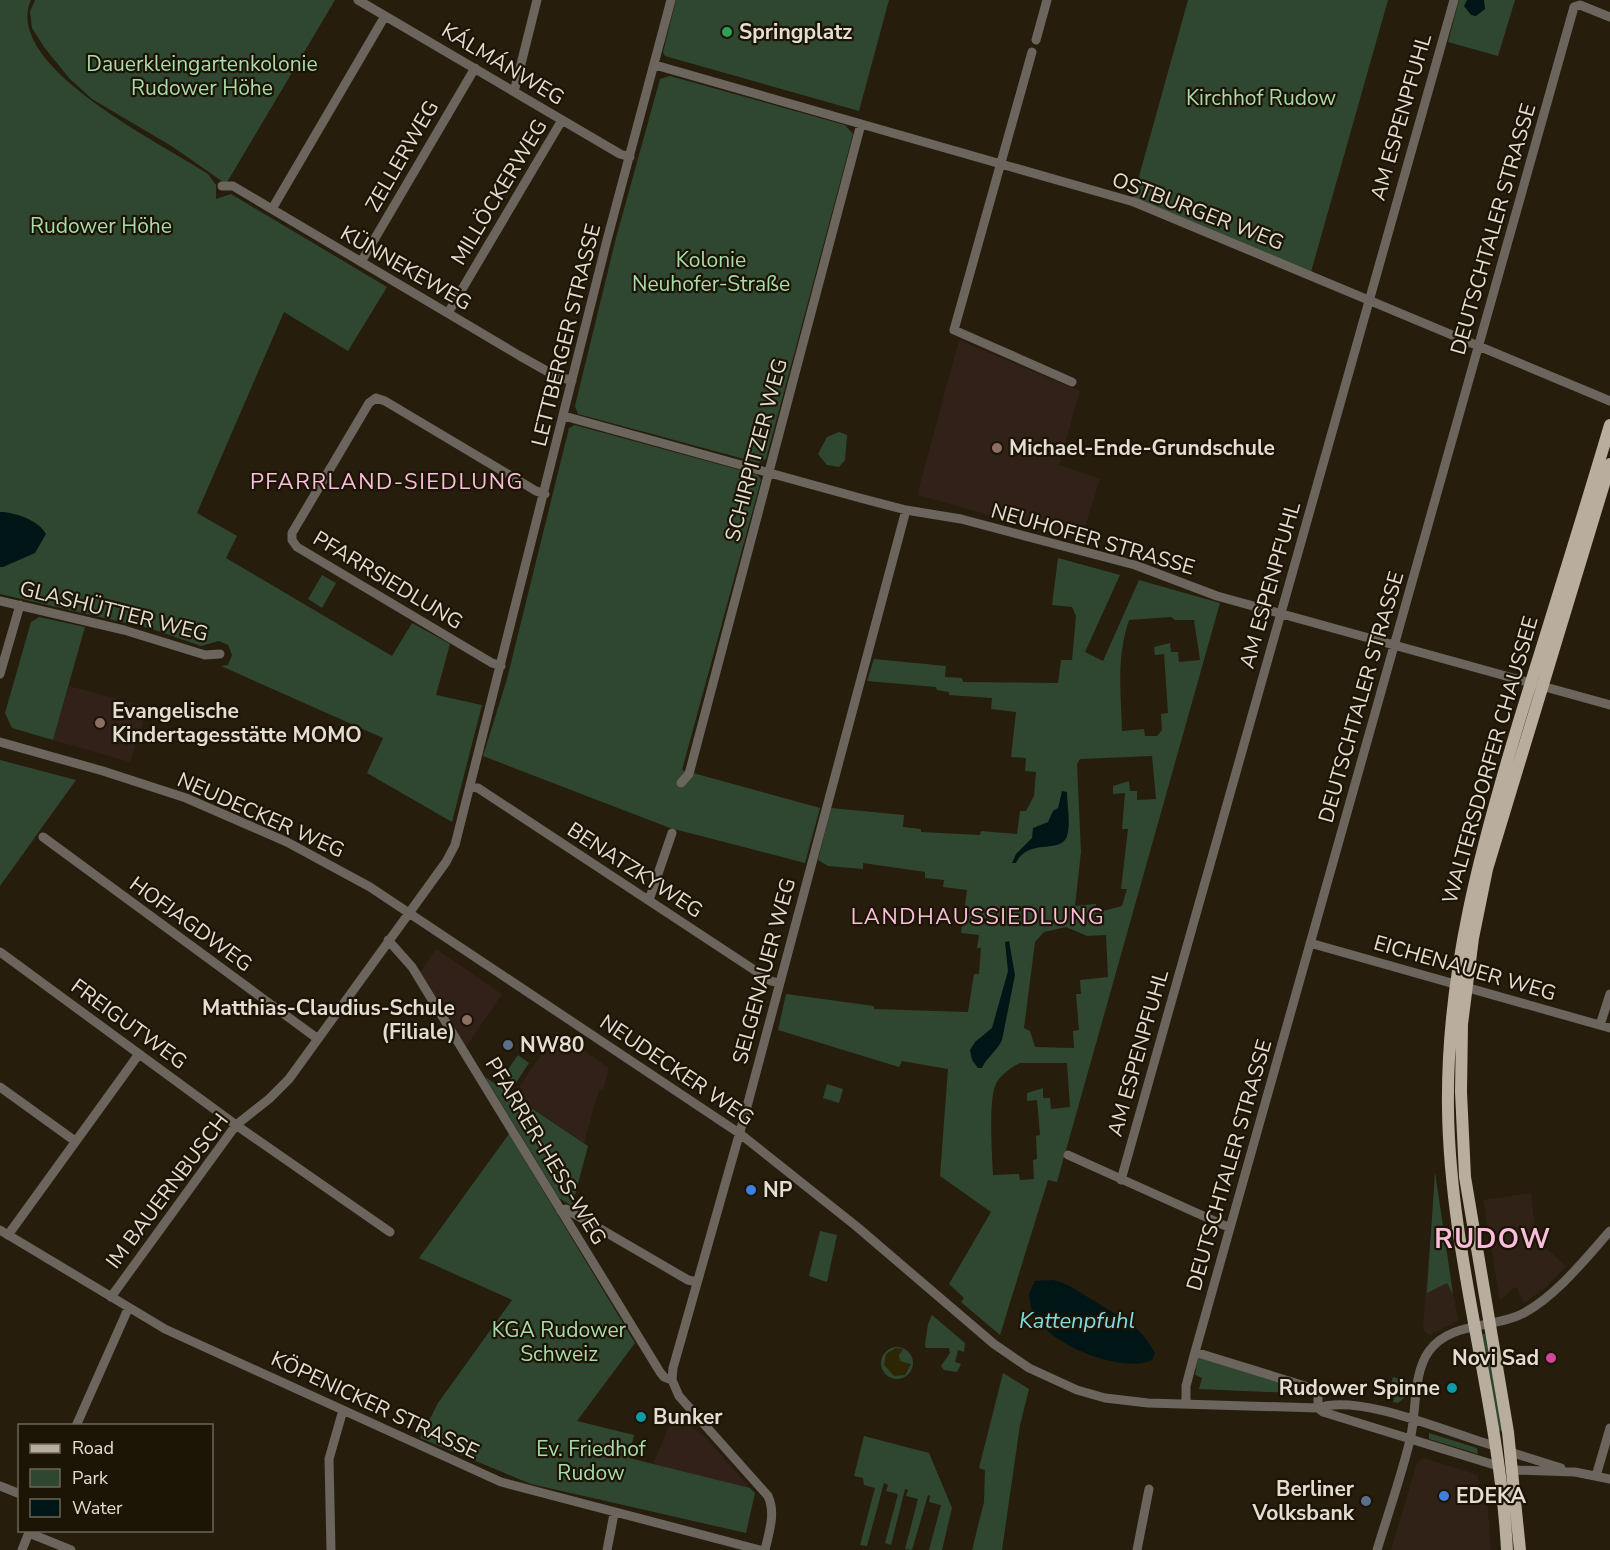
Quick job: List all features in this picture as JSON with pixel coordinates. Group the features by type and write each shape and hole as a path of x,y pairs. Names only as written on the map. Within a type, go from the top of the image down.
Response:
{"main road":[{"name":"WALTERSDORFER CHAUSSEE","path":"1536,684 1610,425"},
{"name":"WALTERSDORFER CHAUSSEE","path":"1507,1550 1496,1446 1463,1258 1449,1145 1449,1066 1478,863 1610,464"},
{"name":"WALTERSDORFER CHAUSSEE","path":"1460,985 1462,1144 1476,1255 1510,1452 1520,1550"},
{"path":"1449,1145 1462,1144"},
{"path":"1463,1258 1476,1255"},
{"path":"1496,1446 1510,1452"},
{"path":"1498,1466 1512,1470"}],"street":[{"name":"KÁLMÁNWEG","path":"358,0 620,154 630,157"},
{"path":"514,92 537,0"},
{"name":"LETTBERGER STRASSE","path":"409,911 451,854 471,787 572,381 671,0"},
{"path":"1036,40 1047,0"},
{"name":"AM ESPENPFUHL","path":"1121,1180 1454,0"},
{"name":"DEUTSCHTALER STRASSE","path":"1186,1404 1186,1386 1195,1352 1574,7 1580,5 1610,17"},
{"path":"272,209 385,16"},
{"path":"1032,52 954,330 1072,382"},
{"name":"OSTBURGER WEG","path":"655,65 1134,202 1610,401"},
{"name":"ZELLERWEG","path":"361,262 475,68"},
{"name":"MILLÖCKERWEG","path":"448,313 562,120"},
{"name":"SCHIRPITZER WEG","path":"681,783 689,774 861,124"},
{"name":"KÜNNEKEWEG","path":"222,186 233,186 552,374 572,381"},
{"name":"PFARRSIEDLUNG","path":"501,666 492,663 297,547 292,540 292,534 369,403 376,399 385,401 544,494"},
{"name":"NEUHOFER STRASSE","path":"564,416 906,510 961,519 1135,565 1217,596 1610,705"},
{"name":"SELGENAUER WEG","path":"672,1380 906,510"},
{"name":"GLASHÜTTER WEG","path":"0,601 124,630 205,655 220,654"},
{"path":"0,674 20,605"},
{"name":"NEUDECKER WEG","path":"0,742 103,771 186,798 287,842 409,911 739,1133 856,1226 994,1344 1029,1368 1077,1390 1105,1398 1186,1404 1318,1408 1343,1405 1380,1410 1496,1446"},
{"name":"BENATZKYWEG","path":"471,787 478,788 771,981 779,983"},
{"path":"649,900 672,833"},
{"name":"HOFJAGDWEG","path":"43,837 318,1039"},
{"name":"IM BAUERNBUSCH","path":"111,1297 236,1125 280,1089 409,911"},
{"name":"PFARRER-HESS-WEG","path":"388,940 412,967 660,1372 664,1377 672,1380"},
{"name":"EICHENAUER WEG","path":"1310,943 1605,1026"},
{"name":"FREIGUTWEG","path":"0,952 236,1125 390,1232"},
{"path":"1605,1026 1610,994"},
{"path":"4,1232 139,1054"},
{"path":"0,1087 75,1141"},
{"path":"1068,1155 1230,1228"},
{"path":"561,1211 566,1209 688,1280 697,1282"},
{"path":"1377,1550 1411,1438 1420,1374 1428,1353 1442,1339 1455,1332 1489,1325 1523,1314 1545,1298 1610,1231"},
{"name":"KÖPENICKER STRASSE","path":"4,1232 128,1309 165,1329 501,1482 614,1514 760,1550"},
{"path":"76,1424 128,1309"},
{"path":"1195,1352 1318,1390 1318,1408"},
{"path":"672,1380 679,1395 768,1496 772,1517 765,1550"},
{"name":"NEUDECKER WEG","path":"1318,1408 1498,1466"},
{"path":"331,1550 329,1459 343,1410"},
{"path":"1596,1476 1610,1428"},
{"path":"1510,1452 1575,1472 1610,1479"},
{"path":"1512,1470 1575,1472"},
{"path":"0,1486 18,1493"},
{"path":"1137,1550 1149,1489"},
{"path":"608,1550 614,1514"},
{"path":"22,1550 30,1532 71,1550"}],"shaded area":[{"name":"Michael-Ende-Grundschule","path":"959,340 1080,391 1059,465 1100,479 1081,540 917,495"},
{"name":"Evangelische Kindertagesstätte MOMO","path":"69,686 148,707 130,762 53,740"},
{"name":"Matthias-Claudius-Schule (Filiale)","path":"436,949 502,994 466,1047 420,973"},
{"path":"557,1031 609,1068 603,1091 599,1090 584,1143 513,1096"},
{"path":"1531,1193 1536,1239 1566,1266 1545,1288 1524,1303 1517,1288 1512,1289 1500,1301 1483,1200"},
{"path":"1430,1237 1443,1239 1458,1320 1429,1336 1423,1329"},
{"path":"674,1414 704,1436 750,1488 653,1464"},
{"path":"1424,1458 1478,1475 1481,1500 1487,1499 1491,1550 1391,1550 1417,1462"}],"green space":[{"name":"Rudower Höhe","path":"0,0 31,0 28,25 40,51 62,76 125,124 208,174 216,185 216,199 231,194 387,287 348,351 284,312 197,513 237,536 226,558 392,656 412,623 450,644 436,695 482,705 452,822 367,773 383,738 221,666 228,665 232,655 228,645 219,641 201,646 152,629 0,594"},
{"name":"Dauerkleingartenkolonie Rudower Höhe","path":"35,0 335,0 226,184 173,147 92,99 69,78 32,28 30,12"},
{"path":"676,0 889,0 859,111 665,56 663,52"},
{"name":"Kirchhof Rudow","path":"1188,0 1388,0 1311,272 1133,198"},
{"path":"1459,0 1515,0 1498,56 1448,42"},
{"name":"Kolonie Neuhofer-Straße","path":"670,76 845,125 853,134 766,459 759,463 578,414 575,406 616,238 660,79"},
{"path":"575,425 758,475 761,480 682,770 820,808 805,863 670,828 483,756 507,679 569,428"},
{"path":"839,432 847,435 845,460 839,467 827,465 818,454 827,437"},
{"path":"1058,558 1120,575 1085,652 1103,661 1139,580 1220,603 1057,1182 1048,1180 1000,1335 961,1302 964,1298 949,1284 991,1212 940,1176 948,1069 902,1061 899,1067 778,1030 786,994 874,1006 874,1009 968,1012 974,974 979,974 981,948 977,948 979,935 961,933 967,890 943,887 944,880 925,878 925,872 863,863 863,869 828,866 818,860 831,808 904,815 903,827 921,829 921,832 980,835 981,831 1017,834 1020,811 1026,811 1034,796 1036,772 1025,771 1026,758 1011,757 1016,712 991,709 992,698 949,695 949,692 937,690 936,687 867,681 874,659 946,666 945,677 962,678 963,682 1058,683 1061,660 1072,660 1076,616 1072,607 1052,605","holes":["1171,617 1175,620 1194,620 1200,660 1179,662 1178,652 1171,652 1170,643 1154,647 1155,655 1164,654 1168,713 1161,714 1162,730 1157,736 1145,736 1144,729 1122,731 1121,662 1129,620","1152,756 1156,799 1137,800 1137,791 1130,791 1129,781 1113,786 1113,794 1125,793 1122,829 1128,829 1121,889 1127,889 1122,906 1096,913 1096,904 1075,906 1081,852 1077,764 1080,759","1066,927 1087,936 1106,935 1108,977 1080,980 1081,994 1076,994 1079,1030 1073,1031 1074,1048 1035,1047 1030,1031 1024,1028 1035,942 1044,932","1020,1063 1067,1063 1070,1107 1051,1109 1050,1098 1043,1098 1043,1088 1027,1093 1027,1101 1037,1100 1040,1135 1036,1136 1037,1159 1033,1160 1034,1179 1020,1180 1019,1174 993,1175 992,1098 996,1085 1008,1070"]},
{"path":"322,575 336,583 322,608 308,599"},
{"path":"39,617 85,627 53,740 12,728 5,713 31,622"},
{"path":"0,760 76,780 0,886"},
{"path":"518,1055 529,1063 516,1083 504,1075"},
{"path":"485,1077 588,1146 572,1206 559,1198"},
{"path":"827,1084 843,1089 839,1103 823,1098"},
{"name":"KGA Rudower Schweiz","path":"509,1134 635,1343 577,1421 634,1435 629,1458 750,1488 755,1493 746,1533 531,1484 420,1438 438,1403 512,1300 419,1258"},
{"path":"1435,1172 1453,1294 1447,1283 1427,1293"},
{"path":"820,1231 837,1235 827,1282 809,1276"},
{"path":"932,1315 965,1343 964,1352 958,1350 955,1362 961,1364 957,1372 944,1370 941,1366 950,1353 949,1348 926,1348 928,1324"},
{"path":"1482,1334 1485,1334 1503,1432 1498,1430"},
{"path":"897,1347 908,1352 913,1363 908,1374 897,1379 886,1374 881,1363 886,1352"},
{"path":"1198,1357 1313,1391 1314,1394 1199,1389 1202,1378 1195,1375"},
{"path":"1003,1373 1029,1389 1020,1425 1002,1550 972,1550 984,1502 985,1470 979,1468"},
{"path":"1393,1377 1407,1381 1404,1398 1398,1403 1393,1402 1395,1395 1389,1393"},
{"path":"1429,1433 1477,1448 1478,1454 1429,1439"},
{"path":"864,1436 929,1453 952,1508 942,1550 929,1550 941,1505 929,1502 930,1496 928,1495 912,1550 905,1549 918,1499 906,1496 908,1490 905,1489 891,1545 885,1543 898,1494 886,1491 888,1485 884,1483 867,1546 860,1545 875,1488 864,1485 863,1478 854,1476"}],"sand":[{"path":"896,1348 903,1349 899,1355 900,1361 911,1364 905,1375 894,1376 884,1365 886,1354"}],"water":[{"path":"1467,0 1484,0 1485,9 1476,16 1471,15 1464,6"},
{"path":"0,512 26,518 43,529 46,534 35,553 3,567 0,567"},
{"path":"1062,791 1067,792 1069,820 1064,842 1028,850 1016,863 1012,863 1016,854 1032,838 1033,828 1048,822 1053,811 1058,808"},
{"path":"1009,941 1015,975 1002,1040 982,1068 978,1068 972,1060 970,1050 975,1042 992,1028 1008,971 1005,942"},
{"name":"Kattenpfuhl","path":"1053,1280 1071,1287 1137,1329 1155,1353 1152,1360 1123,1363 1106,1360 1071,1347 1056,1338 1035,1317 1029,1294 1035,1281"}],"place":[{"name":"Springplatz","path":"727,32"},
{"name":"Michael-Ende-Grundschule","path":"997,448"},
{"name":"Evangelische Kindertagesstätte MOMO","path":"100,723"},
{"name":"Matthias-Claudius-Schule (Filiale)","path":"467,1020"},
{"name":"NW80","path":"508,1045"},
{"name":"NP","path":"751,1190"},
{"name":"Novi Sad","path":"1551,1358"},
{"name":"Rudower Spinne","path":"1452,1388"},
{"name":"Bunker","path":"641,1417"},
{"name":"EDEKA","path":"1444,1496"},
{"name":"Berliner Volksbank","path":"1366,1501"}],"district":[{"name":"PFARRLAND-SIEDLUNG","path":"387,482"},
{"name":"LANDHAUSSIEDLUNG","path":"978,917"},
{"name":"RUDOW","path":"1493,1239"}],"park label":[{"name":"Ev. Friedhof Rudow","path":"591,1461"}]}
